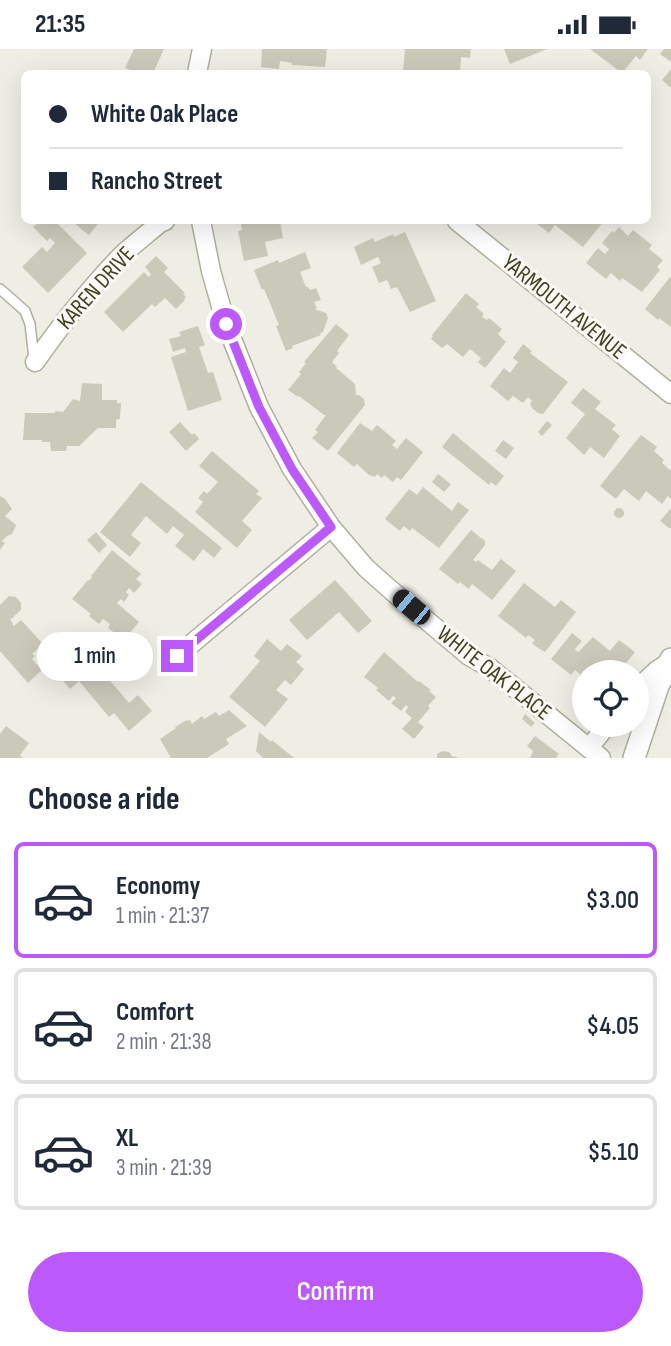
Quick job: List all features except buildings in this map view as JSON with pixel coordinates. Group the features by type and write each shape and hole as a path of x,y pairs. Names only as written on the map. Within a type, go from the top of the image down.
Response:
{"street":[{"path":"198,70 202,49"},
{"name":"KAREN DRIVE","path":"35,362 54,334 100,279 159,224"},
{"name":"WHITE OAK PLACE","path":"202,224 226,324 259,407 292,469 331,527 366,568 391,591 469,656 489,668 595,753"},
{"name":"YARMOUTH AVENUE","path":"461,224 671,394"},
{"path":"177,656 331,527"},
{"path":"649,678 670,661"},
{"path":"635,758 658,686 670,661"}],"lane":[{"path":"0,289 25,311 30,324 35,362"}],"route":[{"path":"177,656 331,527 292,469 259,407 226,324"}]}
